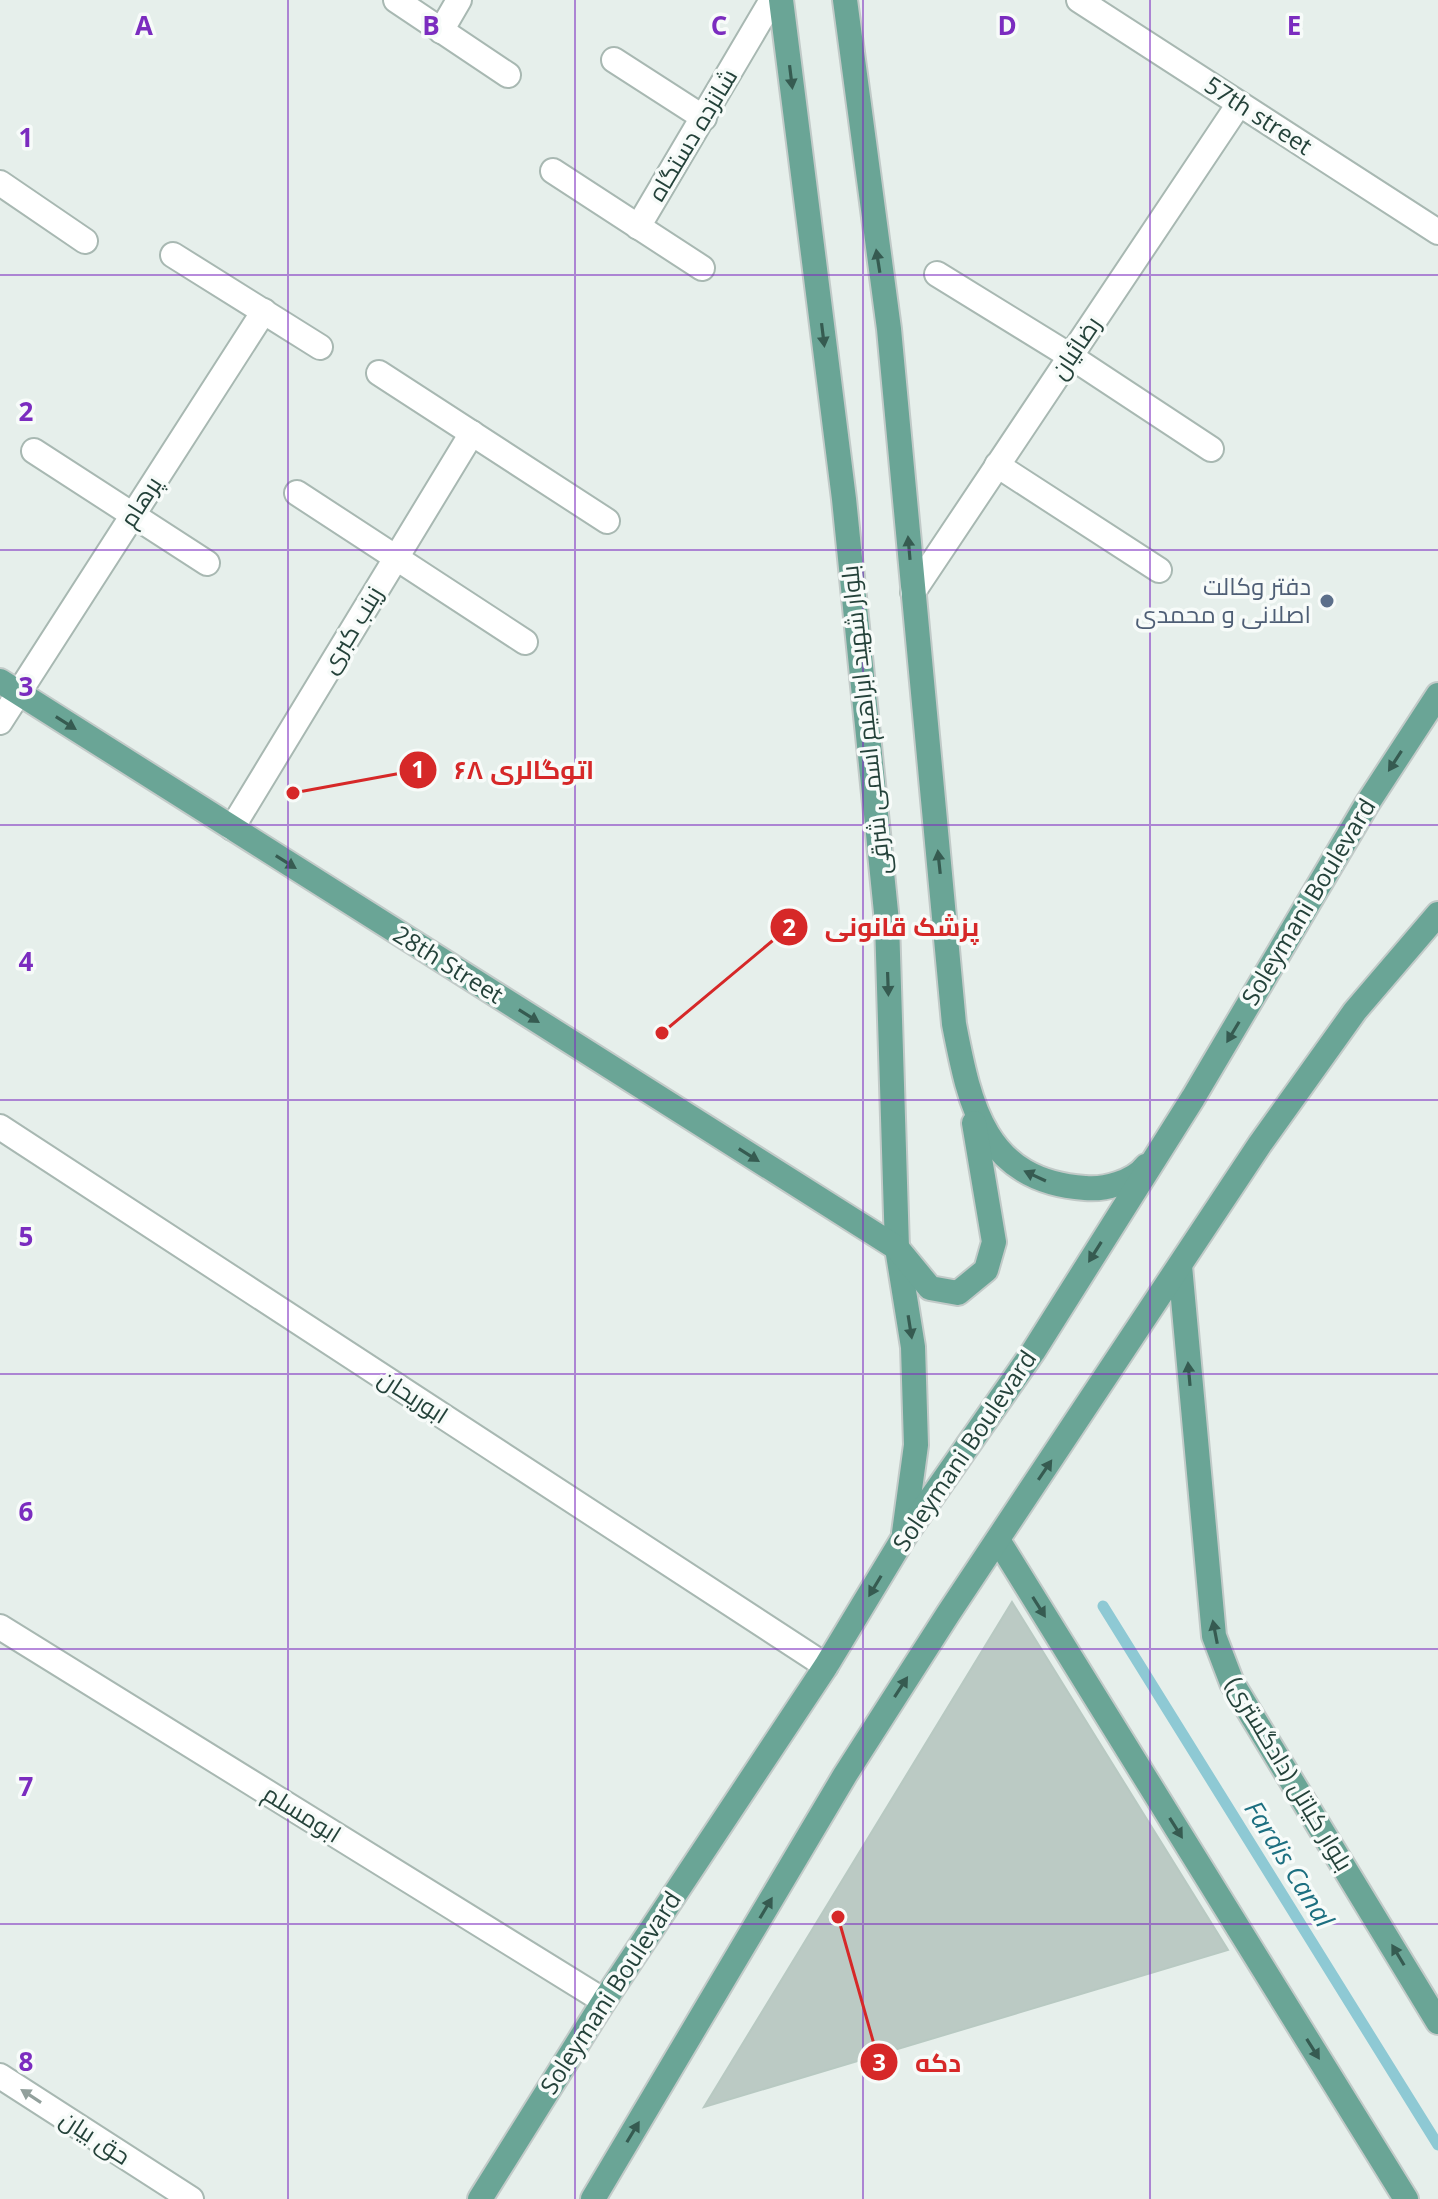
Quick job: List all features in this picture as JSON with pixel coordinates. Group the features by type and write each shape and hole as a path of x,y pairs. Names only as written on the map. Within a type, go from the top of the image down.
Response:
{"main road":[{"name":"بلوار شهید ابراهیم اسمی شرقی","path":"781,0 844,499 887,922 897,1248 913,1347 916,1445 904,1537"},
{"path":"845,0 889,329 954,1024 967,1094 1000,1154 1024,1171 1058,1186 1100,1190 1141,1173 1170,1131"},
{"name":"28th Street","path":"9,687 897,1248 930,1288 958,1293 986,1270 994,1242 967,1094"},
{"name":"Soleymani Boulevard","path":"480,2199 604,2001 826,1666 904,1537 1033,1352 1193,1098 1367,804 1438,695"},
{"path":"593,2199 845,1775 998,1540 1180,1266 1355,1011 1438,914"},
{"name":"بلوار کیاتل (دادگستری)","path":"1180,1266 1214,1636 1232,1683 1438,2022"},
{"path":"998,1540 1406,2199"}],"street":[{"path":"396,0 508,75"},
{"path":"441,31 459,0"},
{"name":"شانزده دستگاه","path":"638,227 772,0"},
{"name":"57th street","path":"1082,1 1438,232"},
{"path":"614,60 704,118"},
{"name":"رضائیان","path":"913,592 1239,104"},
{"path":"553,171 702,268"},
{"path":"3,192 85,241"},
{"path":"173,255 320,347"},
{"path":"937,274 1070,356 1211,449"},
{"name":"پرهام","path":"0,722 9,687 132,515 264,311"},
{"path":"379,373 607,521"},
{"name":"زینب کبری","path":"232,828 472,433"},
{"path":"34,451 207,563"},
{"path":"997,465 1159,570"},
{"path":"297,493 525,642"},
{"name":"ابوریحان","path":"0,1127 826,1666"},
{"name":"ابومسلم","path":"0,1627 604,2001"},
{"name":"حق بیان","path":"0,2076 191,2199"}],"building":[{"path":"1012,1602 1228,1950 704,2107"}],"waterway":[{"name":"Fardis Canal","path":"1103,1606 1438,2145"}],"place":[{"name":"دفتر وکالت اصلانی و محمدی","path":"1327,601"},
{"name":"اتوگالری ۶۸","path":"293,793"},
{"name":"پزشک قانونی","path":"662,1033"},
{"name":"دکه","path":"838,1917"}]}
